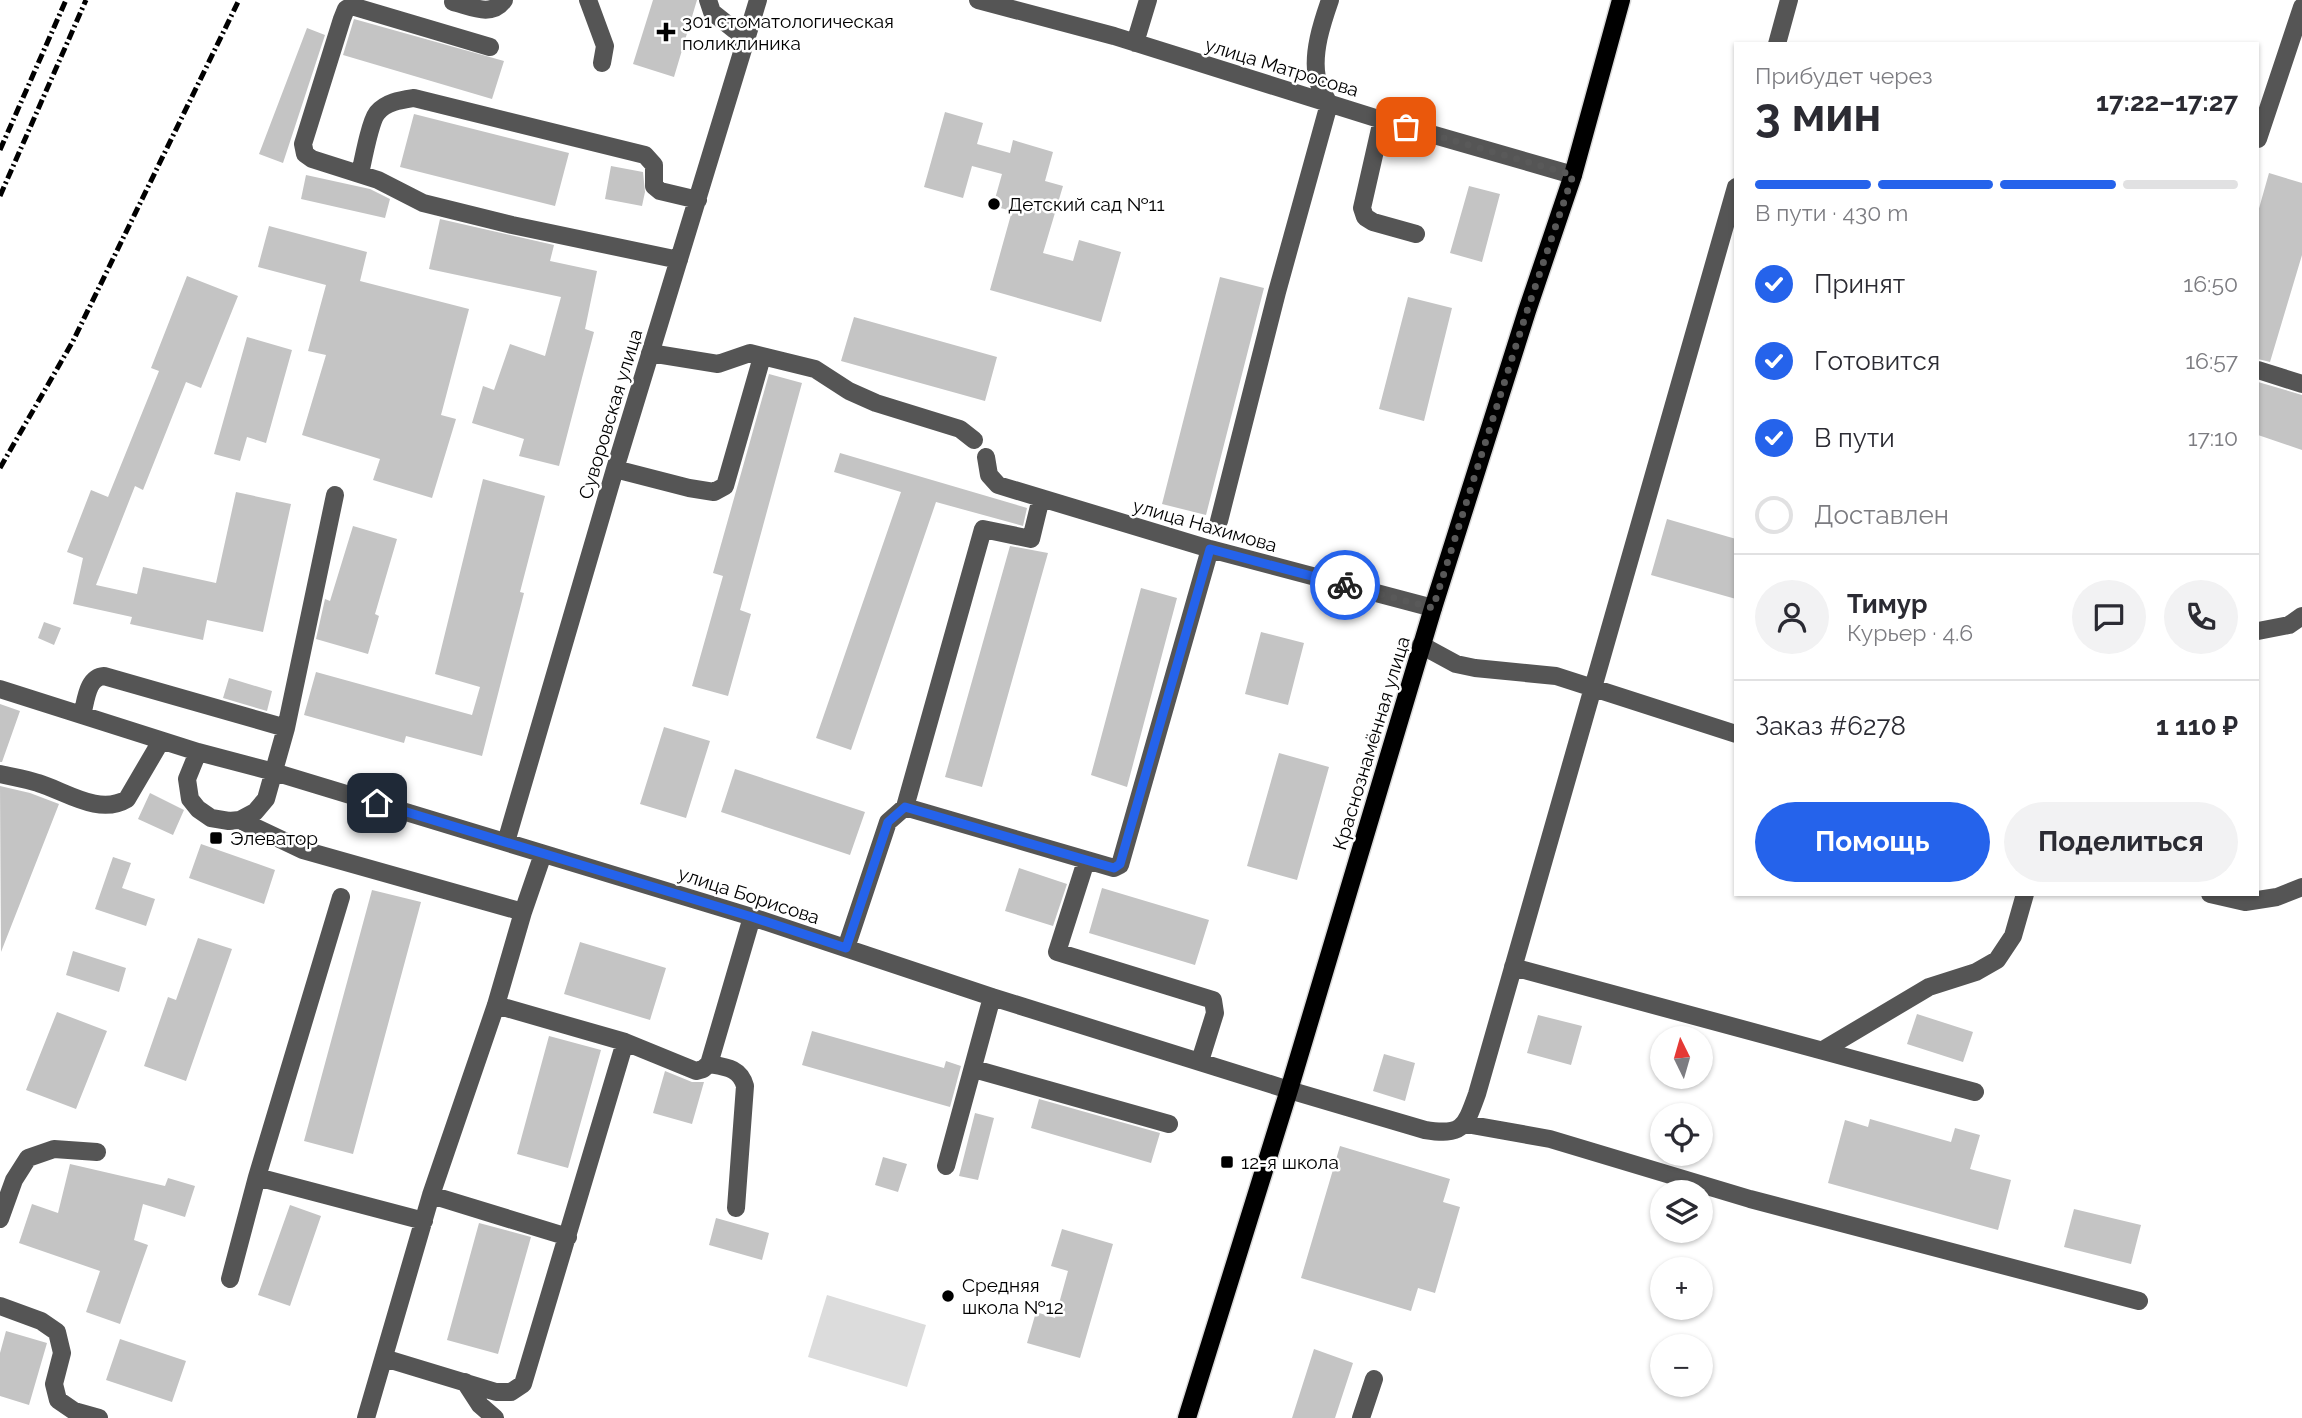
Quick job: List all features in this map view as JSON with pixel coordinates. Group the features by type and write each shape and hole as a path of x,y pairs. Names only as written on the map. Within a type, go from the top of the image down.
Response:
{"main road":[{"name":"Краснознамённая улица","path":"1188,1418 1421,645 1573,175 1621,0"}],"street":[{"path":"453,2 487,11 500,6 504,0"},
{"path":"589,0 605,46 602,63"},
{"path":"708,0 712,12 746,39"},
{"name":"Суворовская улица","path":"506,842 615,469 758,0"},
{"name":"улица Матросова","path":"978,0 1135,43 1382,120 1573,175"},
{"path":"1135,43 1148,0"},
{"path":"1219,521 1277,292 1329,104 1317,79 1316,64 1330,0"},
{"path":"1778,42 1789,0"},
{"path":"490,47 352,6 346,9 303,144 305,154 312,159 378,180 423,203 512,225 679,260"},
{"path":"2259,136 2302,7"},
{"path":"360,174 376,114 385,106 414,98 645,155 654,165 654,186 660,191 698,200"},
{"path":"1382,120 1362,208 1364,217 1416,234"},
{"path":"1734,194 1594,688 1466,1124 1550,1139 1750,1199 2139,1301"},
{"path":"650,353 718,364 750,354 815,369 849,390 876,402 960,429 974,440"},
{"path":"615,469 714,492 725,486 762,357"},
{"path":"2259,370 2302,384"},
{"name":"улица Нахимова","path":"986,457 989,475 998,485 1210,549 1433,608"},
{"path":"198,752 187,779 190,799 211,818 240,820 255,811 266,799 286,728 335,495"},
{"path":"846,948 888,822 905,807 984,529 1031,539 1041,498"},
{"path":"905,807 1086,861 1114,868 1120,864 1210,549"},
{"path":"2259,631 2289,625 2302,616"},
{"path":"1421,645 1456,664 1556,676 1734,733"},
{"path":"82,715 92,681 98,676 104,676 286,728"},
{"name":"улица Борисова","path":"0,689 161,741 274,772 752,917 992,997 1289,1090 1425,1130 1448,1133 1466,1124"},
{"path":"0,774 37,782 93,804 118,805 127,799 161,741"},
{"path":"240,820 315,853 523,912"},
{"path":"366,1418 431,1195 496,1005 543,854"},
{"path":"1086,861 1057,952 1213,1000 1215,1013 1200,1061"},
{"path":"2219,896 2245,902 2277,897 2302,887"},
{"path":"1823,1050 1929,987 1976,972 1997,960 2013,936 2024,896"},
{"path":"230,1279 257,1177 341,897"},
{"path":"496,1005 625,1042 696,1071 704,1069 709,1064 752,917"},
{"path":"1513,967 1975,1091"},
{"path":"946,1166 992,997"},
{"path":"384,1358 504,1393 523,1384 625,1042"},
{"path":"709,1064 735,1070 742,1076 745,1086 736,1208"},
{"path":"974,1069 1169,1124"},
{"path":"0,1219 14,1180 28,1157 54,1149 97,1153"},
{"path":"257,1177 424,1221"},
{"path":"431,1195 568,1237"},
{"path":"0,1306 41,1321 57,1332 62,1353 54,1384 58,1400 74,1411 99,1418"},
{"path":"1361,1418 1374,1379"},
{"path":"465,1382 480,1405 495,1418"}],"shaded area":[{"path":"827,1295 926,1325 907,1387 808,1357"}],"building":[{"name":"301 стоматологическая поликлиника","path":"653,0 697,0 674,77 633,64"},
{"path":"354,19 504,61 492,99 343,55"},
{"path":"307,28 325,35 283,163 259,154"},
{"path":"945,112 983,123 977,144 1010,153 1013,140 1053,152 1045,181 1063,186 1043,253 1073,261 1079,240 1121,252 1101,322 990,290 1012,211 993,206 1002,174 972,166 963,198 924,187"},
{"path":"414,114 569,153 555,206 400,167"},
{"path":"611,166 643,172 645,192 642,206 605,199"},
{"path":"2269,173 2302,183 2302,255 2270,362 2259,359 2259,208"},
{"path":"306,175 370,189 390,199 385,218 301,199"},
{"path":"1469,186 1500,194 1482,262 1450,253"},
{"path":"440,219 554,245 550,261 597,271 585,329 594,332 559,466 519,456 524,439 472,423 483,386 494,390 510,344 545,356 561,297 429,269"},
{"path":"269,226 367,252 360,281 469,309 441,415 456,419 432,498 373,480 380,459 302,435 326,355 308,351 326,285 258,267"},
{"path":"187,276 238,296 201,388 186,382 143,490 135,486 96,585 137,594 143,567 216,583 236,492 291,504 263,632 207,620 203,640 130,624 132,617 73,604 83,558 67,552 91,490 108,497 159,371 151,368"},
{"path":"1220,277 1264,288 1206,515 1162,504"},
{"path":"1408,297 1452,308 1424,421 1379,409"},
{"path":"854,317 997,357 985,401 841,361"},
{"path":"247,337 292,350 266,443 247,437 240,461 214,454"},
{"path":"769,374 802,383 740,610 751,614 728,696 692,686 723,576 713,573"},
{"path":"2259,382 2302,395 2302,450 2259,435"},
{"path":"840,453 1027,508 1023,526 936,502 851,750 816,738 901,492 834,472"},
{"path":"483,479 545,496 520,592 524,593 482,756 406,736 404,743 304,715 316,672 472,715 480,687 435,674"},
{"path":"1667,519 1734,538 1734,598 1651,575"},
{"path":"353,526 397,539 375,614 379,616 368,654 316,639 325,599 330,601"},
{"path":"1010,546 1048,553 982,787 945,777"},
{"path":"1141,588 1177,598 1127,787 1091,775"},
{"path":"44,622 61,628 54,645 38,638"},
{"path":"1261,632 1304,643 1288,705 1245,694"},
{"path":"229,678 272,691 267,711 223,698"},
{"path":"0,704 20,711 2,762 0,762"},
{"path":"664,727 710,741 686,818 640,804"},
{"path":"1279,753 1329,767 1297,880 1247,866"},
{"path":"735,769 865,812 850,855 721,812"},
{"path":"0,786 59,804 1,952"},
{"path":"150,793 184,810 173,835 138,819"},
{"path":"201,844 275,870 264,904 189,878"},
{"path":"113,857 131,863 122,888 155,899 146,926 95,909"},
{"path":"1019,868 1067,884 1053,926 1005,911"},
{"path":"1102,888 1209,920 1195,965 1089,933"},
{"path":"372,890 421,902 353,1154 304,1141"},
{"path":"198,938 232,949 186,1081 144,1066 168,997 176,1000"},
{"path":"580,942 666,968 650,1020 564,994"},
{"path":"73,951 126,968 119,992 66,975"},
{"path":"57,1012 107,1031 76,1109 26,1090"},
{"path":"1917,1014 1973,1032 1963,1062 1907,1044"},
{"path":"1538,1015 1582,1026 1571,1065 1527,1053"},
{"path":"812,1031 944,1068 946,1061 961,1066 950,1107 802,1065"},
{"path":"549,1036 601,1050 568,1168 517,1154"},
{"path":"1384,1054 1415,1063 1405,1101 1373,1091"},
{"path":"665,1071 692,1082 704,1082 692,1124 653,1113"},
{"path":"1039,1099 1160,1133 1151,1163 1031,1128"},
{"path":"975,1113 994,1118 978,1180 959,1176"},
{"path":"1870,1119 1951,1142 1955,1128 1980,1135 1970,1169 2011,1180 1998,1230 1828,1183 1845,1120 1868,1127"},
{"path":"1340,1146 1450,1179 1443,1202 1460,1207 1435,1293 1418,1288 1411,1311 1301,1278"},
{"path":"883,1157 907,1164 898,1192 875,1185"},
{"path":"70,1164 165,1186 168,1178 195,1186 185,1217 143,1204 134,1240 148,1245 120,1324 86,1312 100,1271 19,1243 32,1204 58,1213"},
{"path":"290,1205 321,1216 290,1306 258,1295"},
{"path":"2074,1209 2141,1225 2131,1264 2064,1247"},
{"path":"716,1218 769,1233 762,1260 709,1245"},
{"path":"479,1223 531,1237 498,1354 447,1340"},
{"path":"1062,1229 1113,1244 1080,1358 1027,1343 1036,1312 1055,1318 1068,1271 1051,1266"},
{"path":"6,1331 47,1343 29,1405 0,1396 0,1353"},
{"path":"120,1339 186,1361 172,1402 106,1380"},
{"path":"1314,1349 1353,1363 1335,1418 1292,1418"}],"railway":[{"path":"0,150 66,0"},
{"path":"0,196 86,0"},
{"path":"0,468 73,341 239,0"}],"way so far":[{"path":"1345,585 1433,608 1573,175 1406,127"}],"place":[{"name":"301 стоматологическая поликлиника","path":"666,32"},
{"name":"Детский сад №11","path":"994,204"},
{"name":"Элеватор","path":"216,838"},
{"name":"12-я школа","path":"1227,1162"},
{"name":"Средняя школа №12","path":"948,1296"}],"route":[{"path":"377,803 846,948 888,822 905,807 1114,868 1120,864 1210,549 1345,585"}]}
